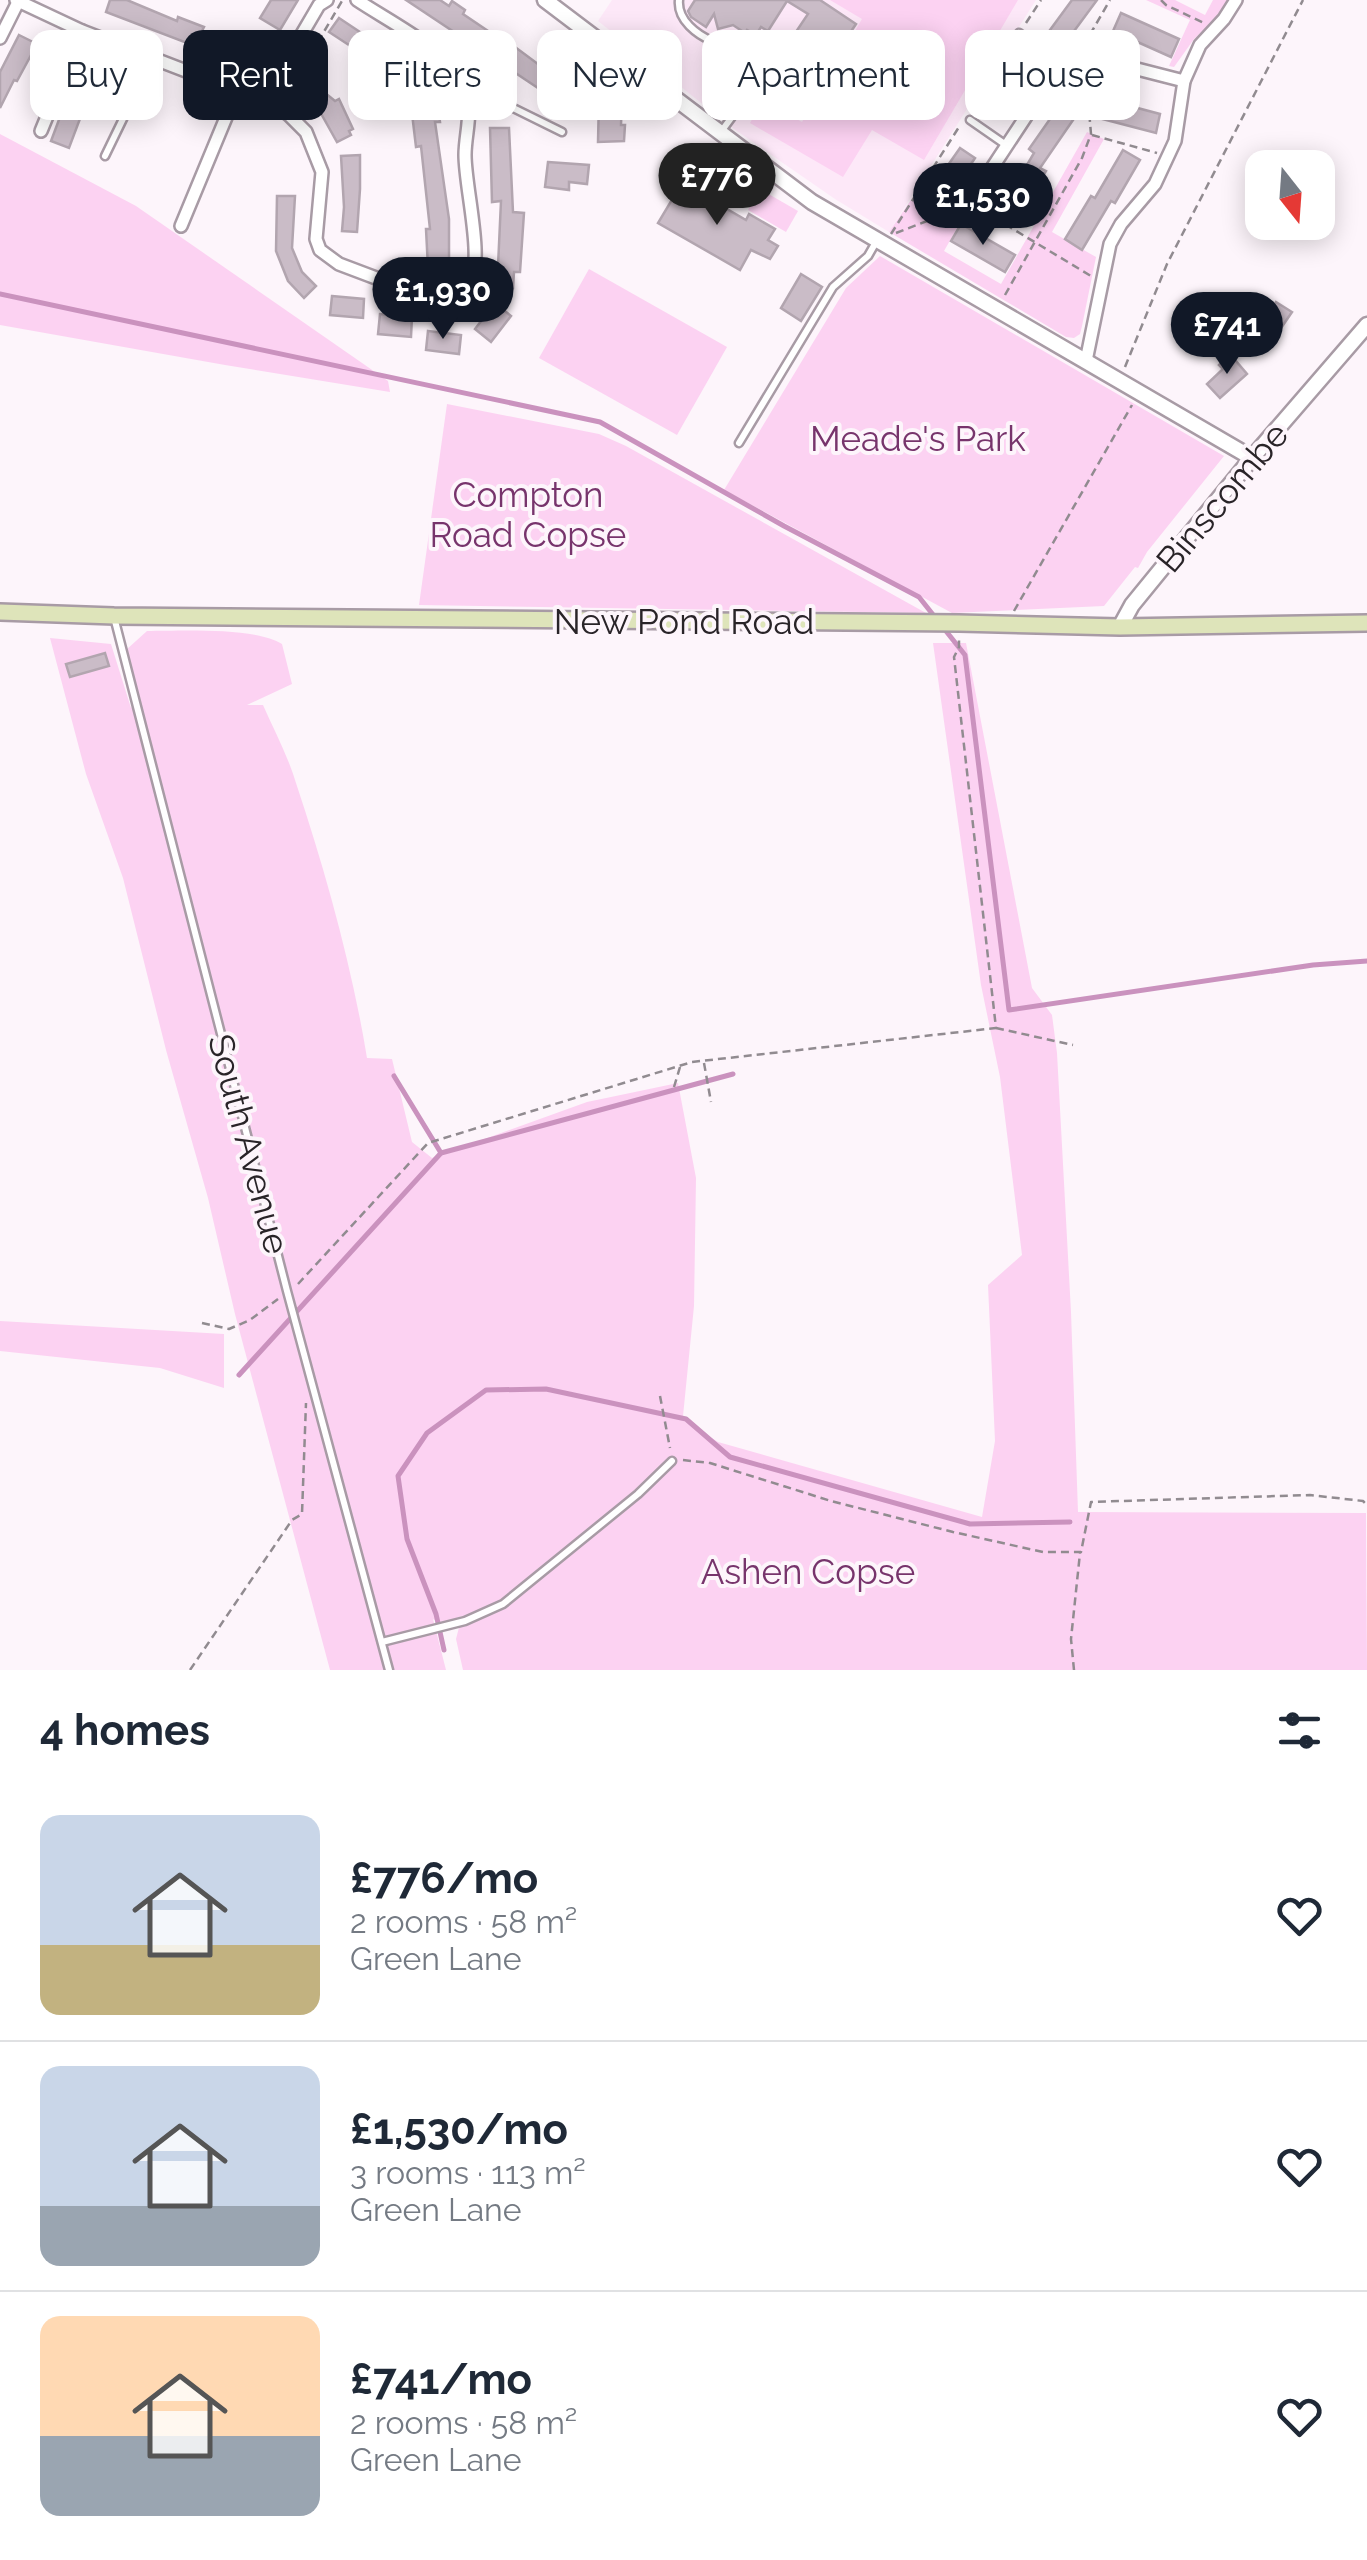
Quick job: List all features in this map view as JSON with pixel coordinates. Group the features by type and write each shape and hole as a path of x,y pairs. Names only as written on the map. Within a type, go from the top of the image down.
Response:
{"main road":[{"name":"New Pond Road","path":"0,612 1120,627 1367,623"}],"street":[{"path":"46,16 52,0"},
{"path":"304,30 319,5 327,0"},
{"path":"357,0 402,30"},
{"path":"545,0 812,202 883,238 996,309 1252,458"},
{"path":"1086,361 1110,244 1121,224 1156,184 1175,141 1184,81 1200,45 1236,0"},
{"path":"0,38 17,1 80,30"},
{"path":"1140,69 1184,81"},
{"path":"41,132 46,120"},
{"path":"181,226 225,120"},
{"path":"292,120 306,132 322,172 316,239 320,250 339,264 442,301 466,291 475,260 465,167 468,120"},
{"path":"969,203 1023,120"},
{"name":"Binscombe","path":"1120,627 1132,606 1252,458 1367,325"}],"lane":[{"path":"679,0 682,20 713,42 752,49 761,58 761,69 719,134"},
{"path":"517,110 562,132"},
{"path":"104,156 122,120"},
{"path":"970,120 1006,145"},
{"path":"739,443 833,286 883,238"},
{"name":"South Avenue","path":"114,616 287,1293 389,1670"},
{"path":"382,1642 466,1621 503,1604 638,1494 672,1460"}],"path":[{"path":"325,30 343,0"},
{"path":"1093,30 1109,2 1101,0"},
{"path":"1161,0 1215,28"},
{"path":"1120,380 1168,264 1302,0"},
{"path":"996,309 1082,158 1091,134 1090,120"},
{"path":"1091,134 1168,156"},
{"path":"883,238 969,203 1101,282"},
{"path":"1016,624 1014,611 1134,403 1136,390"},
{"path":"959,646 954,657 996,1028"},
{"path":"202,1323 229,1329 250,1320 287,1293 428,1143 436,1140 704,1061 996,1028 1073,1045"},
{"path":"704,1061 711,1102"},
{"path":"674,1087 680,1065"},
{"path":"660,1396 672,1460 710,1462 831,1501 952,1532 1042,1552 1080,1552"},
{"path":"190,1670 294,1518 302,1514 306,1402"},
{"path":"1074,1670 1071,1639 1080,1552 1091,1502 1310,1494 1363,1501 1367,1505"}],"shaded area":[{"path":"612,0 1036,0 1017,30 965,30 965,112 889,232 723,120 945,120 945,30 702,30 702,104 682,88 682,30 609,30 598,21"}],"green space":[{"path":"830,0 1018,0 1000,30 965,30 965,90 924,160 872,130 843,177 750,123 945,120 945,30 856,30 862,19"},
{"path":"1146,0 1175,0 1205,15 1213,0 1228,0 1174,67 1169,66 1190,20"},
{"path":"1087,132 1104,139 1052,232 1096,257 1080,334 1074,338 1066,337 889,232 919,188 951,209 956,201 968,209 944,251 1001,284"},
{"path":"0,134 136,206 388,381 390,392 0,325"},
{"path":"760,189 798,211 786,232 748,210"},
{"name":"Meade's Park","path":"880,256 1224,456 1104,606 952,613 724,490 846,288"},
{"path":"589,269 727,347 677,435 539,358"},
{"name":"Compton Road Copse","path":"447,404 599,434 926,613 419,605"},
{"name":"Ashen Copse","path":"147,631 236,632 282,644 292,684 247,705 263,705 289,763 337,919 367,1058 392,1059 412,1142 432,1158 587,1102 678,1083 696,1178 694,1306 683,1416 718,1442 982,1517 995,1441 988,1285 1022,1255 1000,1077 981,985 933,643 966,643 1032,988 1052,1015 1057,1053 1078,1512 1366,1513 1367,1670 463,1670 456,1639 462,1616 441,1624 433,1619 446,1670 330,1670 123,878 86,774 50,638 111,644 131,708 139,697 126,650"},
{"path":"0,1321 224,1334 224,1388 160,1368 0,1351"}],"building":[{"path":"110,0 127,0 177,21 178,17 204,27 183,30 183,41 163,34 163,30 106,12"},
{"path":"271,0 298,0 280,30 260,18"},
{"path":"406,0 440,0 449,6 452,1 487,30 451,30"},
{"path":"695,0 820,0 856,24 852,30 797,30 808,14 787,1 769,30 740,30 733,25 718,29 714,14 706,27 688,11"},
{"path":"1072,0 1097,0 1075,30 1050,30"},
{"path":"1121,13 1179,39 1171,57 1140,43 1140,30 1113,30"},
{"path":"339,18 357,30 348,30 348,44 329,32"},
{"path":"19,35 30,40 30,57 0,108 0,72"},
{"path":"517,48 537,63 537,87 517,74"},
{"path":"328,95 335,101 339,99 353,129 349,131 351,135 337,142 325,120 328,120"},
{"path":"1140,109 1160,114 1156,133 1106,120 1140,120"},
{"path":"59,120 80,120 69,148 51,141"},
{"path":"413,120 440,120 435,122 449,219 449,267 428,268 426,229 430,229 421,146 416,147"},
{"path":"598,120 621,120 621,125 625,125 624,141 598,142"},
{"path":"1049,120 1073,120 1040,168 1046,171 1013,225 997,216 1034,153 1029,149"},
{"path":"490,128 509,128 513,212 524,213 520,272 514,272 513,288 497,288 501,201 492,202"},
{"path":"960,148 975,158 948,198 932,188"},
{"path":"1123,150 1140,160 1082,250 1065,239"},
{"path":"360,155 357,232 342,231 341,156"},
{"path":"548,162 589,165 587,184 569,182 569,190 545,187"},
{"path":"682,183 746,220 749,214 775,229 768,240 778,246 770,259 751,250 740,270 658,223"},
{"path":"277,196 295,196 292,248 302,272 316,286 304,298 288,281 276,251"},
{"path":"961,224 1015,255 1005,272 951,241"},
{"path":"801,274 822,287 801,321 781,308"},
{"path":"332,296 364,299 363,318 330,315"},
{"path":"1276,302 1292,312 1266,350 1247,334 1255,322 1261,326"},
{"path":"495,303 511,316 491,342 475,329"},
{"path":"380,314 412,317 411,337 378,334"},
{"path":"428,331 461,335 459,354 426,350"},
{"path":"1230,354 1247,374 1220,398 1207,384 1223,369 1219,365"},
{"path":"105,653 109,666 70,677 66,664"}],"waterway":[{"path":"0,294 600,422 919,597 965,655 1009,1010 1313,965 1367,961"},
{"path":"239,1375 441,1153 733,1074"},
{"path":"394,1076 441,1153"},
{"path":"444,1650 436,1614 407,1539 398,1476 427,1433 486,1390 546,1389 686,1419 730,1457 970,1524 1070,1522"}]}
